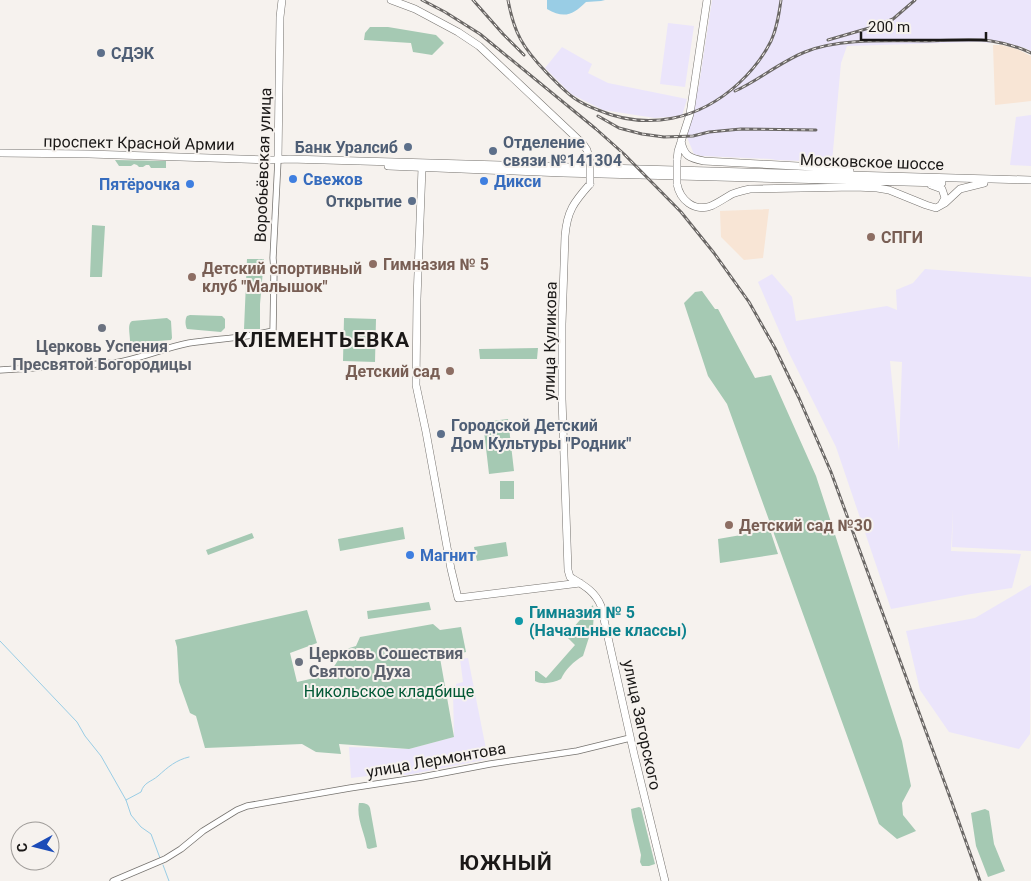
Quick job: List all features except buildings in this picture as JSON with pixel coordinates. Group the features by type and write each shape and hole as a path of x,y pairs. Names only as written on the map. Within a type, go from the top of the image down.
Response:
{"main road":[{"name":"Воробьёвская улица","path":"278,160 280,17 282,0"},
{"name":"улица Куликова","path":"391,0 423,13 479,46 583,144 587,150 590,162 588,186 569,212 566,223 563,330 563,428 568,570 570,577 581,583"},
{"path":"706,0 690,114 681,141 686,154 696,160 704,161 834,168 885,175"},
{"name":"Московское шоссе","path":"681,141 677,160 676,184 678,191 694,207 709,206 740,191 769,188 877,188 889,190 932,207 939,207 945,198 942,189 919,182"},
{"name":"проспект Красной Армии","path":"0,153 289,159 713,174"},
{"name":"проспект Красной Армии","path":"278,160 422,168 713,174"},
{"path":"422,168 416,325 416,385 458,598 581,583"},
{"name":"Московское шоссе","path":"713,174 885,175 984,184 1031,185"},
{"name":"Московское шоссе","path":"713,174 919,182 1031,180"},
{"path":"939,207 948,196 948,188 944,181"},
{"path":"939,207 960,189 984,184"},
{"name":"улица Загорского","path":"581,583 594,592 601,606 630,738 665,881"}],"street":[{"name":"Воробьёвская улица","path":"0,370 114,363 131,360 174,346 273,332 273,258 278,160"},
{"name":"улица Лермонтова","path":"112,881 165,859 181,850 208,827 247,806 577,751 630,738"}],"shaded area":[{"path":"712,0 1031,0 1031,51 992,40 991,43 847,46 841,63 832,162 702,156 694,154 686,135 699,85"},
{"path":"668,23 694,26 685,87 660,84"},
{"path":"993,45 1017,49 1031,56 1031,101 995,105"},
{"path":"562,47 592,64 588,73 608,83 687,99 682,116 655,118 603,110 571,94 545,68"},
{"path":"1031,115 1031,166 1010,165 1016,117"},
{"path":"769,209 763,258 744,260 721,237 720,211"},
{"path":"925,269 1031,277 1031,551 952,547 953,509 951,551 1021,554 1012,588 891,609 836,447 788,351 758,282 772,274 792,297 796,321 887,306 897,310 896,290 913,283","holes":["890,361 902,362 899,451"]},
{"path":"1031,585 1030,734 1019,749 949,732 920,690 906,631 975,618"},
{"path":"468,658 488,759 407,775 385,774 351,778 349,747 409,749 454,737 453,692 456,691 456,684 463,682 460,659"}],"green space":[{"path":"370,27 388,27 436,35 444,43 432,55 413,52 411,43 364,40 365,33"},
{"path":"115,160 166,161 166,168 151,168 149,165 139,167 134,164 131,166 119,166"},
{"path":"92,225 105,226 102,277 90,277"},
{"path":"247,259 264,259 260,329 244,329"},
{"path":"702,291 715,309 718,309 755,378 771,375 816,476 902,741 911,786 902,803 903,815 916,831 897,839 879,824 727,404 708,376 684,303 695,292"},
{"path":"190,315 222,316 225,319 225,328 221,332 187,329 186,319"},
{"path":"167,318 171,321 171,340 132,343 130,341 130,322"},
{"path":"344,318 376,319 375,362 343,361"},
{"path":"538,348 537,359 480,359 479,349"},
{"path":"508,419 514,471 489,474 483,422"},
{"path":"500,481 514,481 514,499 500,499"},
{"path":"403,527 405,539 340,551 338,539"},
{"path":"770,530 778,554 720,563 718,539"},
{"path":"252,533 254,538 208,555 206,550"},
{"path":"506,542 508,556 477,561 474,547"},
{"path":"429,602 431,610 368,619 367,611"},
{"path":"593,605 593,627 583,656 570,666 561,679 548,683 535,681 535,671 546,678 575,645 566,636"},
{"name":"Никольское кладбище","path":"307,610 317,643 290,653 297,682 326,674 335,665 343,650 356,646 360,637 433,624 440,630 461,627 466,652 440,658 454,737 409,749 339,744 341,754 316,752 302,744 205,748 196,716 190,713 179,682 175,640"},
{"path":"359,803 367,804 370,808 377,847 367,848 358,809"},
{"path":"641,808 655,864 649,866 642,866 640,862 641,855 632,817 631,809"},
{"path":"985,809 989,811 994,844 1005,871 988,877 976,846 971,813"}],"water":[{"path":"547,0 605,0 586,2 572,13 563,15 547,9"}],"waterway":[{"path":"0,641 77,722 85,736 101,756 126,800 131,815 141,827 151,834 160,858"},
{"path":"126,800 141,792 146,784 172,764 189,757"},
{"path":"163,865 169,881"}],"railway":[{"path":"422,0 480,34 624,154 681,212 714,253 749,302 775,348 831,472 980,881"},
{"path":"473,0 524,55"},
{"path":"508,0 513,22 525,47 560,86 580,102 598,110 636,120 672,118 707,106 724,96 748,74 764,53 771,41 776,26 781,0"},
{"path":"828,40 893,19 915,0"},
{"path":"735,91 805,52 848,42 983,40 1006,44 1031,53"},
{"path":"598,116 619,128 664,137 693,136 709,132 741,129 816,130"}],"place":[{"name":"СДЭК","path":"101,53"},
{"name":"Банк Уралсиб","path":"408,147"},
{"name":"Отделение связи №141304","path":"493,151"},
{"name":"Свежов","path":"293,179"},
{"name":"Дикси","path":"484,181"},
{"name":"Пятёрочка","path":"190,184"},
{"name":"Открытие","path":"412,201"},
{"name":"СПГИ","path":"871,237"},
{"name":"Гимназия № 5","path":"373,264"},
{"name":"Детский спортивный клуб \"Малышок\"","path":"192,277"},
{"name":"Церковь Успения Пресвятой Богородицы","path":"102,328"},
{"name":"Детский сад","path":"450,371"},
{"name":"Городской Детский Дом Культуры \"Родник\"","path":"441,434"},
{"name":"Детский сад №30","path":"729,525"},
{"name":"Магнит","path":"410,555"},
{"name":"Гимназия № 5 (Начальные классы)","path":"519,621"},
{"name":"Церковь Сошествия Святого Духа","path":"299,662"}],"district":[{"name":"КЛЕМЕНТЬЕВКА","path":"322,340"},
{"name":"ЮЖНЫЙ","path":"506,863"}]}
